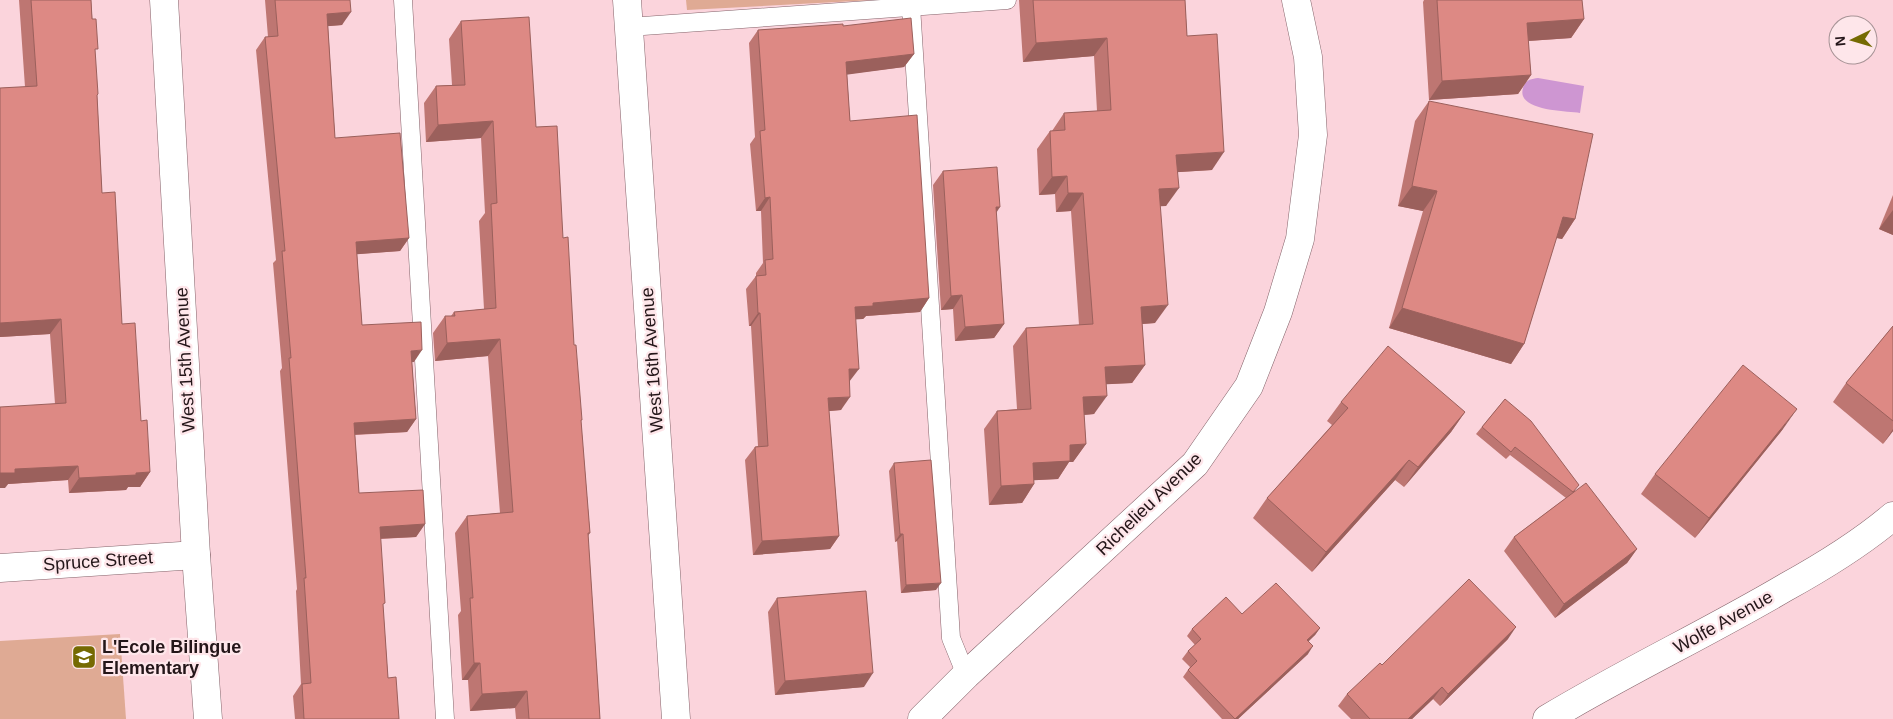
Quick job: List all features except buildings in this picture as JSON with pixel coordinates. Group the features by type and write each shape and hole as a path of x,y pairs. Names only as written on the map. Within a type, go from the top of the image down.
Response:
{"street":[{"name":"West 15th Avenue","path":"164,0 196,554 208,719"},
{"name":"West 16th Avenue","path":"628,0 676,719"},
{"name":"Richelieu Avenue","path":"922,719 966,675 1195,464 1249,386 1278,312 1300,239 1313,135 1308,57 1296,0"},
{"name":"Wolfe Avenue","path":"1547,719 1756,605 1846,553 1893,516"},
{"name":"Spruce Street","path":"0,568 196,554"}],"lane":[{"path":"403,0 444,719"},
{"path":"629,27 1007,0"},
{"path":"911,6 951,638 966,675"}],"shaded area":[{"path":"686,0 874,0 687,10"},
{"path":"1538,78 1584,86 1580,113 1543,108 1527,101 1523,96 1524,85 1529,80"},
{"path":"120,634 126,719 0,719 0,641"}],"place":[{"name":"L'Ecole Bilingue Elementary","path":"84,657"}]}
